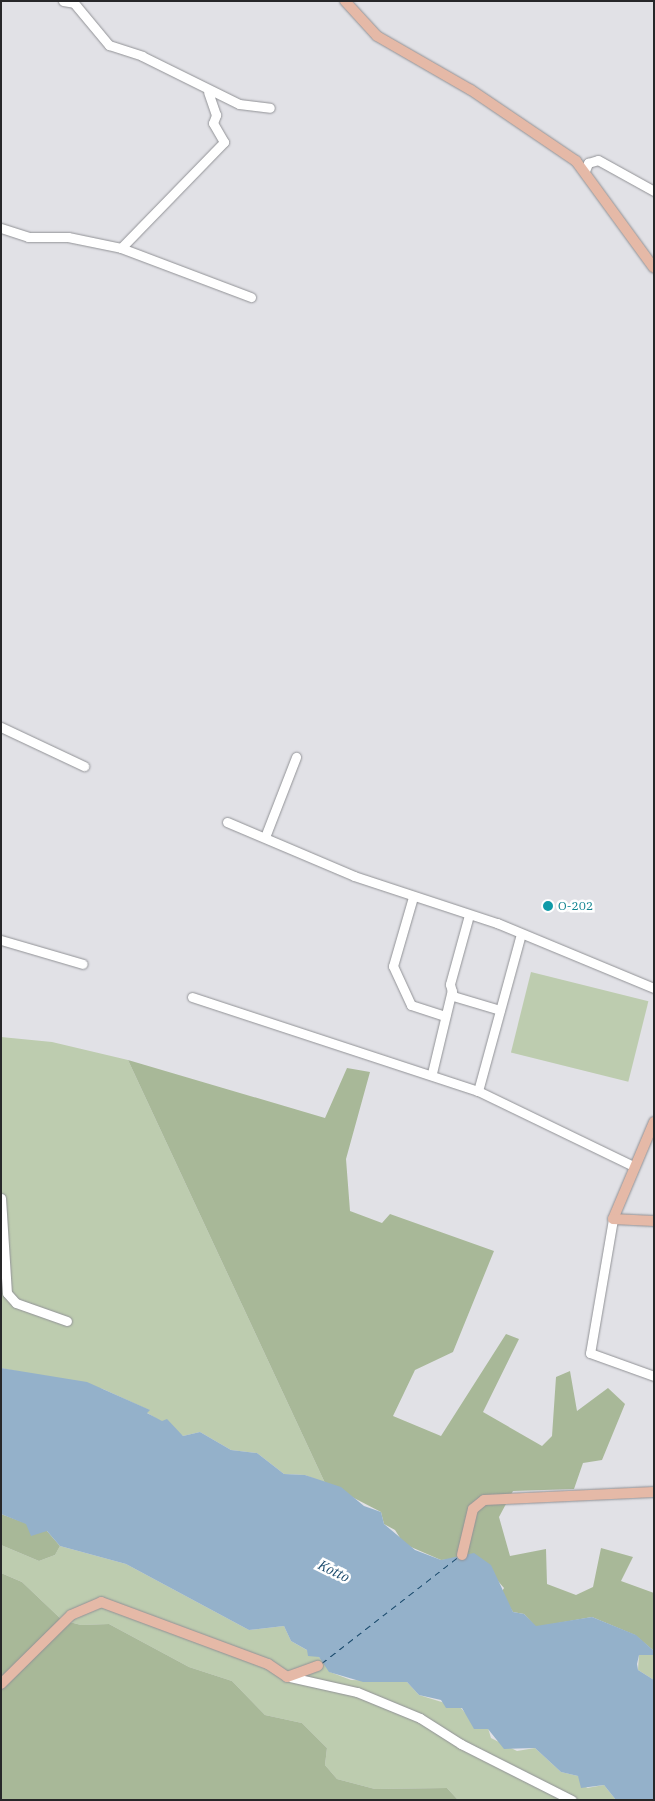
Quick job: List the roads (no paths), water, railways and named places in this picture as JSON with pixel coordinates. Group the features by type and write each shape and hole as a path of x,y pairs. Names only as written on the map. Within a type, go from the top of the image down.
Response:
{"main road":[{"path":"345,1 377,36 520,121 585,171 654,268"},
{"path":"654,1122 633,1166 613,1219 654,1221"},
{"path":"462,1554 473,1509 484,1500 654,1492"},
{"path":"1,1684 71,1615 107,1601 268,1664 290,1677 318,1666"}],"street":[{"path":"63,1 76,5 109,45 142,56 208,92 242,105 270,108"},
{"path":"121,248 224,142 213,123 216,115 208,92"},
{"path":"585,171 588,163 598,160 654,191"},
{"path":"1,228 28,237 68,237 121,248 216,280 251,297"},
{"path":"1,727 84,766"},
{"path":"265,837 296,757"},
{"path":"227,822 413,897 521,934 654,988"},
{"path":"413,897 393,966 411,1005 445,1016"},
{"path":"432,1073 469,915"},
{"path":"478,1091 521,934"},
{"path":"1,940 83,964"},
{"path":"452,990 453,996 500,1010"},
{"path":"192,997 432,1073 478,1091 633,1166"},
{"path":"1,1198 7,1293 16,1303 68,1321"},
{"path":"613,1219 590,1353 654,1376"},
{"path":"290,1677 357,1692 420,1718 460,1744 572,1800"}],"water":[{"name":"Kotto","path":"1,1368 87,1382 150,1410 147,1413 162,1421 167,1419 183,1436 200,1432 231,1450 257,1453 284,1474 305,1475 341,1487 364,1506 381,1512 384,1524 415,1550 441,1560 474,1553 491,1565 513,1612 524,1614 536,1626 592,1617 636,1635 654,1651 654,1655 639,1655 637,1664 638,1670 654,1680 654,1800 616,1800 604,1785 581,1788 578,1776 561,1772 535,1748 504,1749 488,1729 474,1729 462,1708 446,1708 441,1700 419,1695 407,1682 363,1682 329,1672 319,1657 308,1656 307,1650 291,1641 284,1626 249,1630 126,1564 60,1546 47,1531 31,1536 26,1524 1,1514"}],"place":[{"name":"O-202","path":"548,906"}]}
